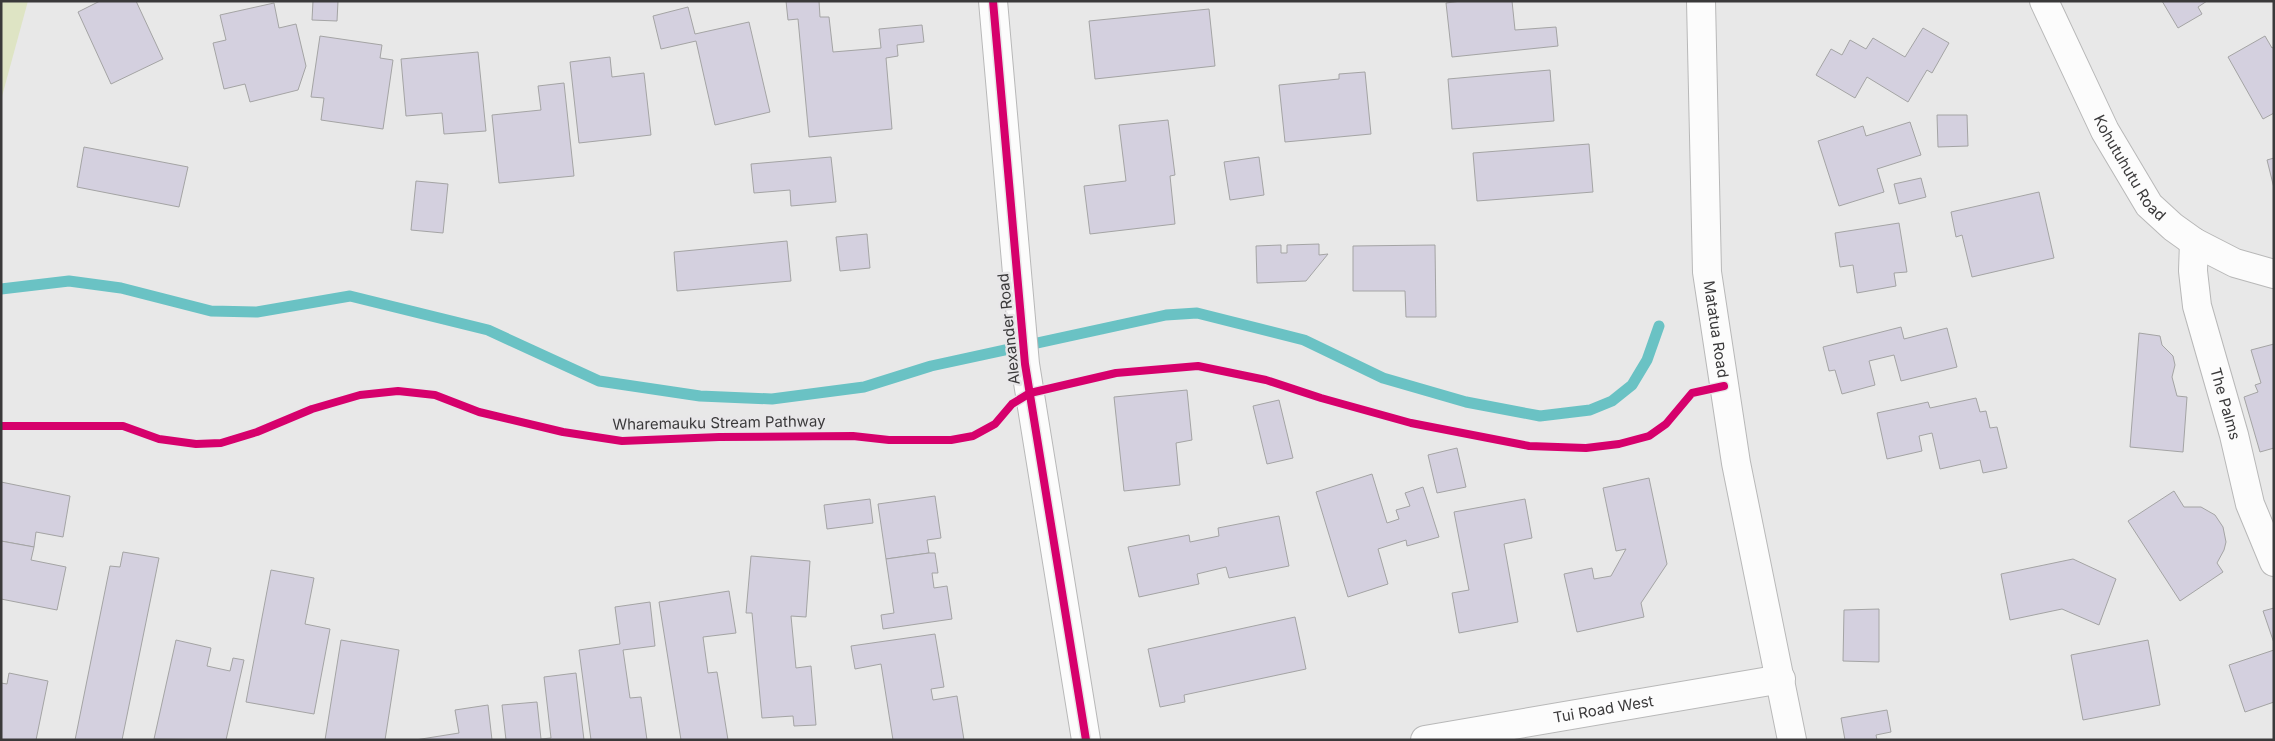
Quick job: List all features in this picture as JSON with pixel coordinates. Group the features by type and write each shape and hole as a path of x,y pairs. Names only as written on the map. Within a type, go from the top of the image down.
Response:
{"street":[{"name":"Alexander Road","path":"993,1 1025,364 1086,740"},
{"name":"Matatua Road","path":"1701,1 1707,272 1736,463 1792,740"},
{"name":"Kohutuhutu Road","path":"2044,1 2105,130 2150,205 2173,227 2194,242 2235,263 2274,274"},
{"name":"The Palms","path":"2194,242 2193,272 2197,306 2234,435 2250,504 2274,562"},
{"name":"Tui Road West","path":"1425,740 1781,679"}],"green space":[{"path":"1,1 28,1 1,100"}],"building":[{"path":"100,1 136,1 163,59 111,84 78,12"},
{"path":"313,1 338,1 337,21 312,20"},
{"path":"786,1 819,1 820,17 829,17 833,52 881,48 879,29 922,25 924,42 897,45 898,56 886,58 892,129 809,137 798,19 788,20"},
{"path":"1461,1 1512,1 1515,30 1556,27 1558,46 1452,57 1446,3"},
{"path":"2162,1 2207,1 2198,7 2202,14 2178,28"},
{"path":"274,3 279,28 296,24 306,66 298,90 250,102 245,84 224,89 213,43 226,40 220,15"},
{"path":"688,7 695,34 749,22 770,112 715,125 696,41 661,49 653,16"},
{"path":"1209,9 1215,66 1095,79 1089,21"},
{"path":"1923,28 1949,43 1932,73 1927,70 1908,102 1867,77 1855,98 1816,75 1831,49 1842,55 1850,40 1866,49 1873,38 1905,57"},
{"path":"320,36 382,45 380,58 393,60 383,129 321,120 324,98 311,97"},
{"path":"2265,36 2272,48 2274,47 2274,113 2263,119 2228,57"},
{"path":"478,52 486,131 444,134 442,113 406,116 401,59"},
{"path":"610,57 612,77 644,73 651,135 579,143 570,62"},
{"path":"1550,70 1554,121 1452,129 1448,79"},
{"path":"1365,72 1371,134 1285,142 1279,85 1339,79 1339,74"},
{"path":"564,83 574,176 499,183 492,115 541,110 538,86"},
{"path":"1937,115 1967,115 1968,146 1938,147"},
{"path":"1168,120 1175,175 1170,176 1175,224 1090,234 1084,186 1126,181 1119,125"},
{"path":"1910,122 1921,155 1877,169 1884,192 1839,206 1818,141 1863,126 1866,136"},
{"path":"1589,144 1593,192 1477,201 1473,153"},
{"path":"84,147 188,167 179,207 77,187"},
{"path":"831,157 836,202 791,206 790,190 754,193 751,164"},
{"path":"1259,157 1264,195 1230,200 1224,162"},
{"path":"2274,158 2274,188 2267,160"},
{"path":"1921,178 1926,197 1899,204 1894,184"},
{"path":"416,181 448,184 443,233 411,230"},
{"path":"2039,192 2054,258 1972,277 1962,235 1956,237 1951,212"},
{"path":"1899,223 1907,272 1894,273 1896,286 1857,293 1853,265 1840,267 1835,233"},
{"path":"867,234 870,268 840,271 836,237"},
{"path":"787,241 791,281 677,291 674,252"},
{"path":"1319,244 1319,255 1328,254 1306,281 1257,283 1256,246 1281,245 1281,253 1287,253 1287,245"},
{"path":"1435,245 1436,317 1406,317 1405,291 1353,291 1353,246"},
{"path":"1901,327 1904,339 1947,328 1957,367 1901,381 1894,355 1869,361 1875,385 1842,394 1835,370 1829,371 1823,347"},
{"path":"2139,333 2160,336 2162,345 2173,356 2175,365 2172,377 2177,396 2187,397 2183,452 2130,447"},
{"path":"2274,344 2274,448 2260,452 2244,397 2258,392 2255,385 2261,383 2251,350"},
{"path":"1187,390 1192,440 1176,443 1180,485 1124,491 1114,397"},
{"path":"1976,398 1980,412 1986,411 1990,428 1997,427 2007,468 1983,473 1980,460 1940,469 1932,433 1919,436 1922,451 1887,459 1877,413 1928,402 1930,408"},
{"path":"1279,400 1293,458 1267,464 1253,406"},
{"path":"1457,448 1466,487 1437,493 1428,455"},
{"path":"1372,474 1387,523 1399,519 1396,510 1410,506 1405,493 1423,487 1439,537 1407,546 1406,540 1378,549 1388,584 1348,597 1316,492"},
{"path":"1649,478 1667,564 1641,603 1644,617 1577,632 1564,574 1592,568 1594,579 1611,576 1626,549 1616,551 1603,488"},
{"path":"1,482 70,496 63,537 36,532 34,547 1,541"},
{"path":"2174,491 2184,507 2201,507 2215,515 2223,527 2226,542 2217,563 2223,572 2180,601 2128,521"},
{"path":"935,496 941,538 927,540 929,553 886,559 878,504"},
{"path":"870,499 873,523 827,529 824,505"},
{"path":"1525,499 1532,538 1504,544 1518,622 1459,633 1452,593 1469,590 1454,512"},
{"path":"1279,516 1289,566 1229,578 1226,567 1197,574 1199,584 1139,597 1128,547 1189,535 1190,542 1219,536 1218,528"},
{"path":"1,541 34,547 31,560 66,567 57,610 1,599"},
{"path":"123,552 159,558 122,740 75,740 110,566 120,567"},
{"path":"935,553 938,573 932,573 934,588 947,586 952,619 883,629 881,615 894,613 886,559"},
{"path":"751,556 810,561 806,617 791,616 796,668 811,666 816,725 794,726 793,716 762,718 752,613 746,613"},
{"path":"2073,559 2116,579 2099,625 2062,609 2010,620 2001,574"},
{"path":"271,570 314,578 305,624 330,629 314,714 246,702"},
{"path":"729,591 736,633 703,637 708,673 717,672 728,740 681,740 659,602"},
{"path":"650,602 655,646 623,650 630,698 641,697 647,740 591,740 579,650 620,644 615,607"},
{"path":"2274,608 2274,643 2263,611"},
{"path":"1879,609 1879,662 1843,661 1844,610"},
{"path":"1295,617 1306,669 1184,695 1185,702 1160,707 1148,649"},
{"path":"935,634 944,687 931,689 933,700 957,696 964,740 893,740 881,664 855,669 851,646"},
{"path":"176,640 211,648 207,666 230,671 233,658 244,660 226,740 154,739"},
{"path":"341,640 399,650 385,740 325,740"},
{"path":"2148,640 2160,705 2083,720 2071,655"},
{"path":"2274,650 2274,702 2245,712 2229,665"},
{"path":"9,673 48,681 36,740 1,740 1,683 7,684"},
{"path":"576,673 584,740 506,740 502,705 537,702 541,739 551,738 544,677"},
{"path":"488,705 492,740 415,740 459,733 455,710"},
{"path":"1887,710 1891,732 1876,735 1877,740 1845,740 1841,718"}],"waterway":[{"path":"1,289 69,281 121,288 211,311 257,312 350,296 488,330 599,381 700,396 772,399 864,387 931,366 1166,315 1197,313 1304,340 1383,378 1466,402 1540,416 1590,410 1612,401 1632,385 1647,360 1659,326"}],"cycle path":[{"path":"993,1 1025,364 1086,740"},
{"name":"Wharemauku Stream Pathway","path":"1,426 123,426 159,439 196,444 221,443 257,432 312,409 360,395 398,391 435,395 479,412 563,432 622,441 719,437 853,436 889,440 951,440 973,436 995,424 1012,404 1030,393 1116,373 1198,366 1266,380 1321,398 1411,423 1529,446 1586,448 1619,444 1649,436 1666,424 1692,393 1724,386"}]}
